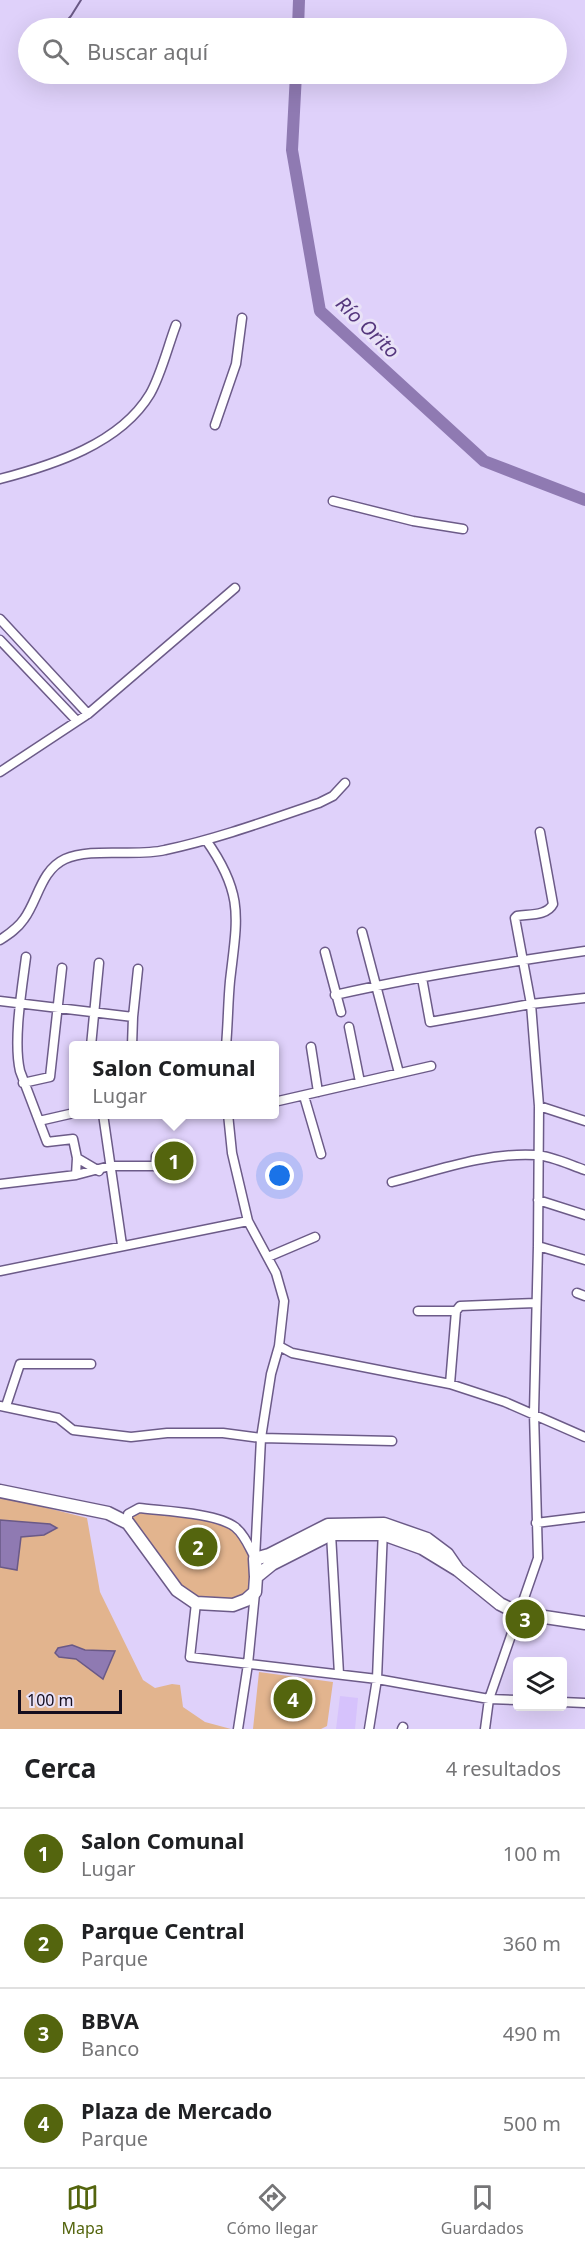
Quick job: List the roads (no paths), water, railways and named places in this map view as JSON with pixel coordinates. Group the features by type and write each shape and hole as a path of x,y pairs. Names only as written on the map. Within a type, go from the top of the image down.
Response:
{"main road":[{"path":"0,1491 108,1513 128,1523 177,1590 196,1603 233,1605 246,1600 255,1592 255,1559 269,1555 328,1525 383,1529 427,1539 447,1554 458,1570 500,1604 518,1613 585,1623"},
{"path":"256,1577 272,1564 330,1534 383,1529"},
{"path":"570,1620 585,1617"}],"street":[{"path":"215,425 236,364 243,318"},
{"path":"0,479 93,447 134,417 151,393 176,325"},
{"path":"333,501 413,521 463,529"},
{"path":"0,772 88,714 235,588"},
{"path":"0,619 88,714"},
{"path":"9,630 0,640 77,721"},
{"path":"0,940 25,919 48,874 64,859 90,854 163,851 206,840 319,803 333,796 345,783"},
{"path":"485,1729 489,1699 538,1558 534,1413 539,1106 531,1004 515,918 542,913 550,909 553,903 540,832"},
{"path":"206,840 219,858 229,878 235,900 237,922 226,1041"},
{"path":"362,932 399,1073"},
{"path":"336,995 375,986 585,951"},
{"path":"325,952 341,1012"},
{"path":"26,957 20,1002 17,1061 46,1142 73,1139 77,1158 75,1175"},
{"path":"91,1041 99,963"},
{"path":"23,1083 50,1077 62,968"},
{"path":"132,1041 138,969"},
{"path":"422,978 430,1022 531,1004 585,998"},
{"path":"0,1000 93,1014 133,1017"},
{"path":"349,1027 360,1082"},
{"path":"311,1047 318,1092"},
{"path":"279,1101 430,1066"},
{"path":"304,1096 321,1154"},
{"path":"539,1106 585,1121"},
{"path":"39,1121 69,1114"},
{"path":"103,1119 122,1245"},
{"path":"229,1119 232,1153 248,1221 276,1273 284,1300 279,1346 271,1374 261,1438 255,1559"},
{"path":"0,1184 75,1175 99,1171 110,1166 156,1166 156,1156 179,1155"},
{"path":"392,1182 475,1160 539,1155 585,1170"},
{"path":"77,1158 99,1171"},
{"path":"538,1200 585,1215"},
{"path":"0,1271 248,1221"},
{"path":"268,1257 315,1237"},
{"path":"538,1246 585,1260"},
{"path":"450,1384 456,1311 460,1306 536,1303"},
{"path":"418,1311 456,1311"},
{"path":"279,1346 292,1353 450,1384 534,1413 585,1437"},
{"path":"91,1364 20,1364 3,1406 58,1418 73,1431 131,1437 167,1433 223,1433 261,1438 392,1441"},
{"path":"128,1523 128,1514 139,1508 219,1518 244,1536 255,1559"},
{"path":"536,1523 585,1517"},
{"path":"369,1729 377,1679 383,1529"},
{"path":"330,1534 339,1674"},
{"path":"238,1729 248,1664 255,1592"},
{"path":"196,1603 190,1657 377,1679 489,1699 513,1700"},
{"path":"567,1702 585,1703"}],"waterway":[{"path":"69,18 81,0"},
{"name":"Río Orito","path":"298,18 299,0"},
{"name":"Río Orito","path":"295,84 292,150 320,311 484,461 585,500"}],"place":[{"name":"Salon Comunal","path":"174,1161"},
{"name":"Parque Central","path":"198,1547"},
{"name":"BBVA","path":"525,1619"},
{"name":"Plaza de Mercado","path":"293,1699"}]}
